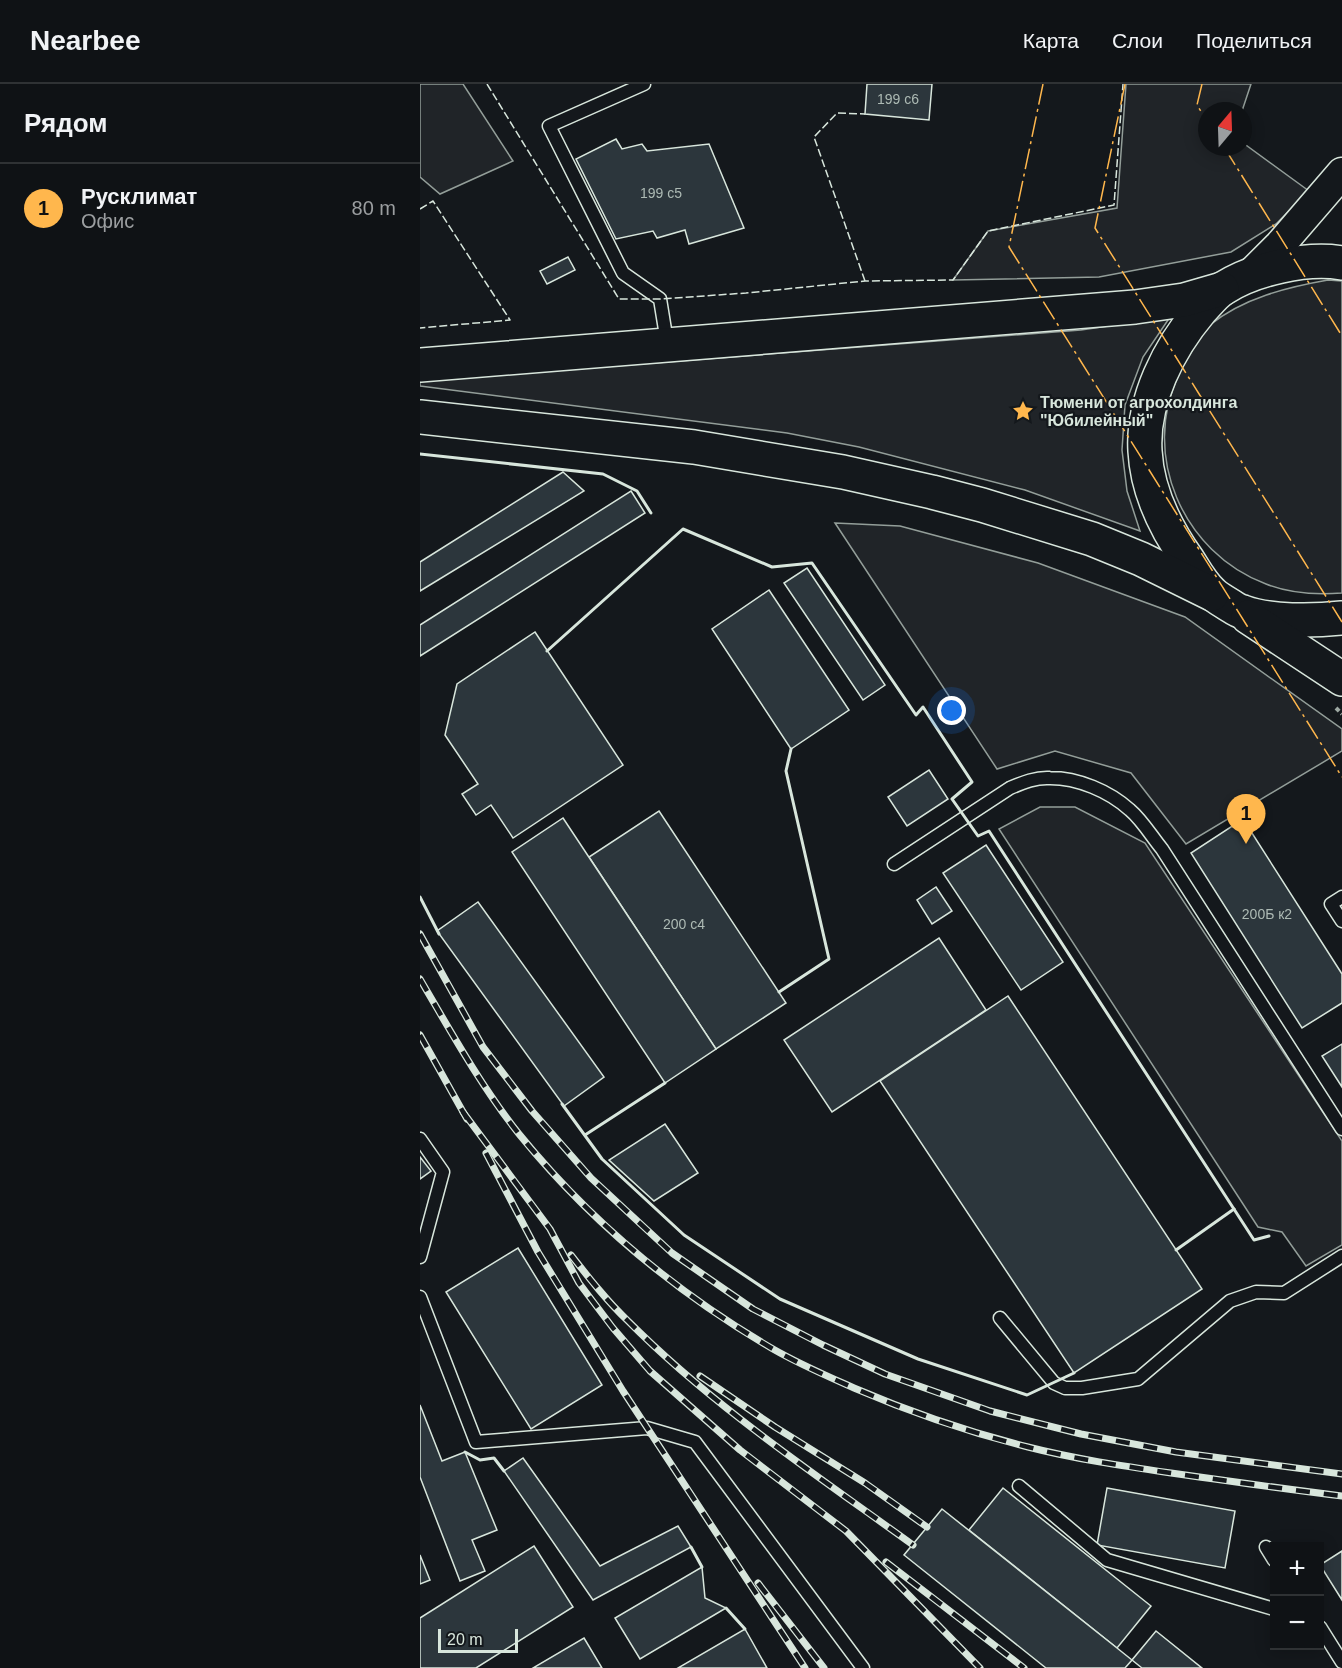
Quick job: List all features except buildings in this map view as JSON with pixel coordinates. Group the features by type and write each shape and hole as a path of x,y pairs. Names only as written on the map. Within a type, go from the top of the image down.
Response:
{"main road":[{"path":"420,365 1134,307 1184,300 1278,267 1302,263 1342,262"},
{"path":"1212,594 1183,553 1157,503 1145,451 1147,421 1153,392 1176,346 1194,319 1236,282"},
{"path":"420,417 694,447 843,472 982,505 1092,539 1141,559 1212,594 1242,612 1338,693"},
{"path":"1242,612 1266,617 1319,620 1342,618"}],"street":[{"path":"1236,282 1281,245 1342,173"}],"lane":[{"path":"644,84 549,126 623,273 660,299 668,345"},
{"path":"894,864 1010,788 1029,780 1049,777 1072,781 1114,797 1132,811 1162,849 1342,1129"},
{"path":"1342,897 1332,904 1342,921"},
{"path":"420,1139 443,1172 420,1257"},
{"path":"1000,1318 1054,1383 1065,1388 1082,1388 1138,1379 1230,1301 1256,1292 1284,1293 1342,1256"},
{"path":"420,1297 476,1442 647,1428 695,1442 863,1668"},
{"path":"1019,1486 1107,1560 1270,1608"},
{"path":"1266,1547 1270,1553"},
{"path":"1324,1634 1342,1662"}],"path":[{"path":"1338,693 1342,714"}],"shaded area":[{"path":"420,84 463,84 513,161 440,194 420,177"},
{"path":"1126,84 1251,84 1245,102 1198,102 1198,156 1252,156 1252,150 1309,191 1276,224 1231,252 1099,277 953,280 988,231 1117,208"},
{"path":"1328,280 1342,281 1342,593 1313,594 1294,592 1266,584 1237,569 1212,550 1192,525 1177,498 1168,468 1164,437 1168,405 1179,374 1188,354 1210,325 1237,308 1266,295"},
{"path":"1170,317 1143,357 1125,405 1122,450 1127,491 1140,531 1025,490 859,447 787,433 420,386 420,381 1081,330"},
{"path":"835,523 900,526 1038,563 1185,617 1342,729 1342,751 1186,844 1131,773 1055,751 997,769"},
{"path":"1040,807 1075,807 1145,843 1342,1141 1342,1245 1306,1266 1282,1232 1258,1227 999,829"}],"railway":[{"path":"420,934 483,1047 532,1111 591,1178 672,1253 753,1309 885,1374 990,1411 1081,1434 1176,1452 1342,1474"},
{"path":"420,979 492,1097 546,1166 636,1253 703,1304 773,1349 823,1374 896,1405 961,1428 1028,1447 1135,1468 1342,1496"},
{"path":"420,1035 467,1119"},
{"path":"463,1112 550,1229 579,1283 650,1371 740,1450 846,1531 980,1668"},
{"path":"486,1153 538,1252 623,1391 805,1668"},
{"path":"571,1255 620,1313 695,1382 802,1466 913,1545"},
{"path":"700,1376 775,1427 865,1483 927,1527"},
{"path":"886,1562 1024,1668"},
{"path":"758,1583 824,1668"}],"fence":[{"path":"487,84 619,299 660,299 746,293 865,281 953,280 988,231 1114,205 1123,84"},
{"path":"865,114 837,113 814,137 865,281"},
{"path":"420,209 433,201 510,320 420,328"}],"wall":[{"path":"420,454 603,474 637,491 651,513"},
{"path":"547,651 683,529 772,567 812,563 916,715 923,707 972,782 952,799 978,836 989,831 1254,1240 1269,1236"},
{"path":"779,992 829,959 786,771 791,749"},
{"path":"420,897 439,934"},
{"path":"585,1135 665,1083"},
{"path":"562,1104 602,1159 684,1235 780,1299 918,1359 1027,1395 1074,1373"},
{"path":"1176,1250 1234,1209"},
{"path":"465,1452 480,1460 494,1458 504,1471"},
{"path":"691,1547 702,1567"},
{"path":"726,1608 745,1629"}],"power":[{"path":"1043,84 1009,247 1342,777"},
{"path":"1125,84 1095,228 1342,622"},
{"path":"1198,107 1202,84"},
{"path":"1230,156 1342,336"}],"place":[{"name":"Тюмени от агрохолдинга \"Юбилейный\"","path":"1023,411"},
{"name":"Русклимат","path":"1246,844"}]}
